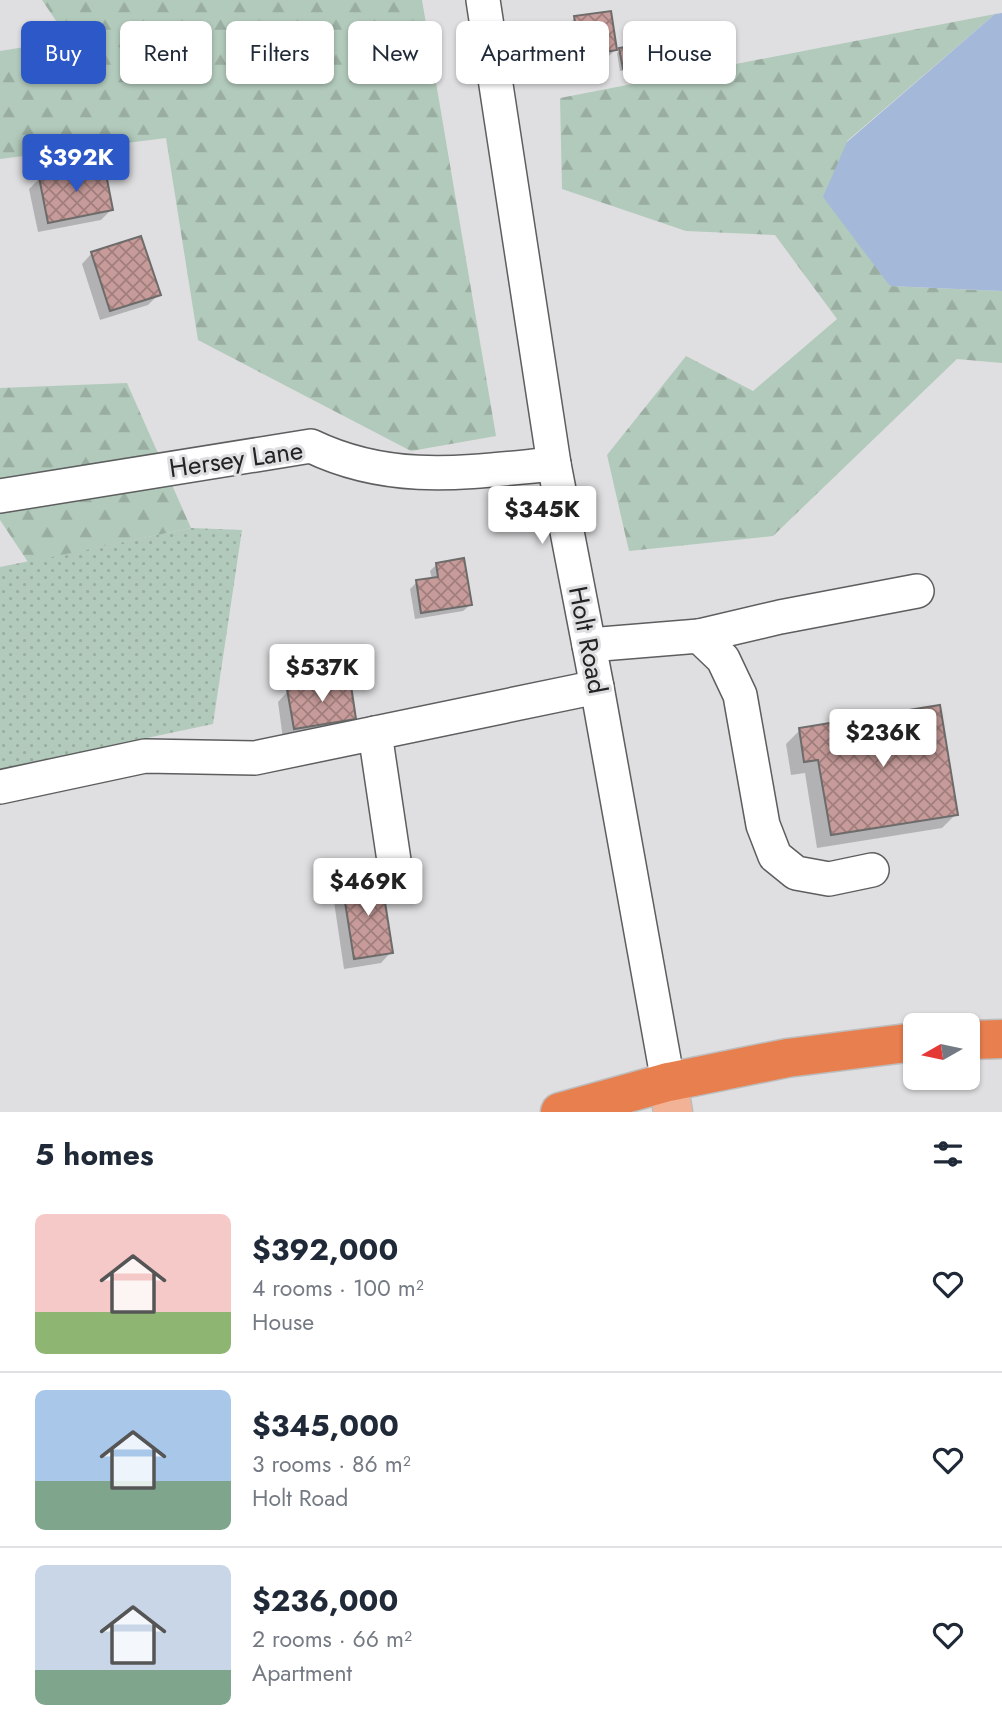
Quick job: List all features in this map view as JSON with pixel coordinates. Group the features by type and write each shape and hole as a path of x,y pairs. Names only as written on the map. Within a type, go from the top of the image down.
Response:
{"highway":[{"path":"980,1040 1002,1039"},
{"path":"560,1112 671,1097 788,1058 903,1044"}],"street":[{"name":"Holt Road","path":"483,0 554,464 671,1097"},
{"name":"Hersey Lane","path":"0,496 311,446 355,464 394,472 433,474 554,464"},
{"path":"589,645 699,636 780,617 916,591"},
{"path":"699,636 723,659 740,695 764,825 775,856 796,873 829,879 872,870"},
{"path":"0,787 145,757 255,758 597,687"},
{"path":"376,733 396,874"}],"green space":[{"path":"42,0 422,0 426,21 348,21 348,84 436,84 496,436 411,451 198,340 166,138 0,159 0,51 21,48 21,84 106,84 106,21 56,21"},
{"path":"995,14 847,141 890,286 1002,291 1002,363 957,359 773,536 629,551 607,455 686,356 753,391 837,319 775,235 686,231 562,189 560,98 632,84 736,84 736,64"},
{"path":"127,383 191,528 28,562 0,520 0,388"},
{"path":"191,528 242,530 213,724 0,769 0,567"}],"water":[{"path":"1002,13 1002,291 890,286 823,197 847,142 995,14"}],"building":[{"path":"611,11 617,50 609,51 609,21 575,21 574,16"},
{"path":"623,47 623,69 619,48"},
{"path":"104,164 113,210 48,223 39,177"},
{"path":"141,236 161,295 110,311 91,252"},
{"path":"464,558 472,605 421,613 416,580 438,577 436,563"},
{"path":"350,679 356,719 294,729 287,689"},
{"path":"940,705 958,815 831,835 818,760 804,762 799,728"},
{"path":"381,877 393,953 354,959 342,883"}]}
